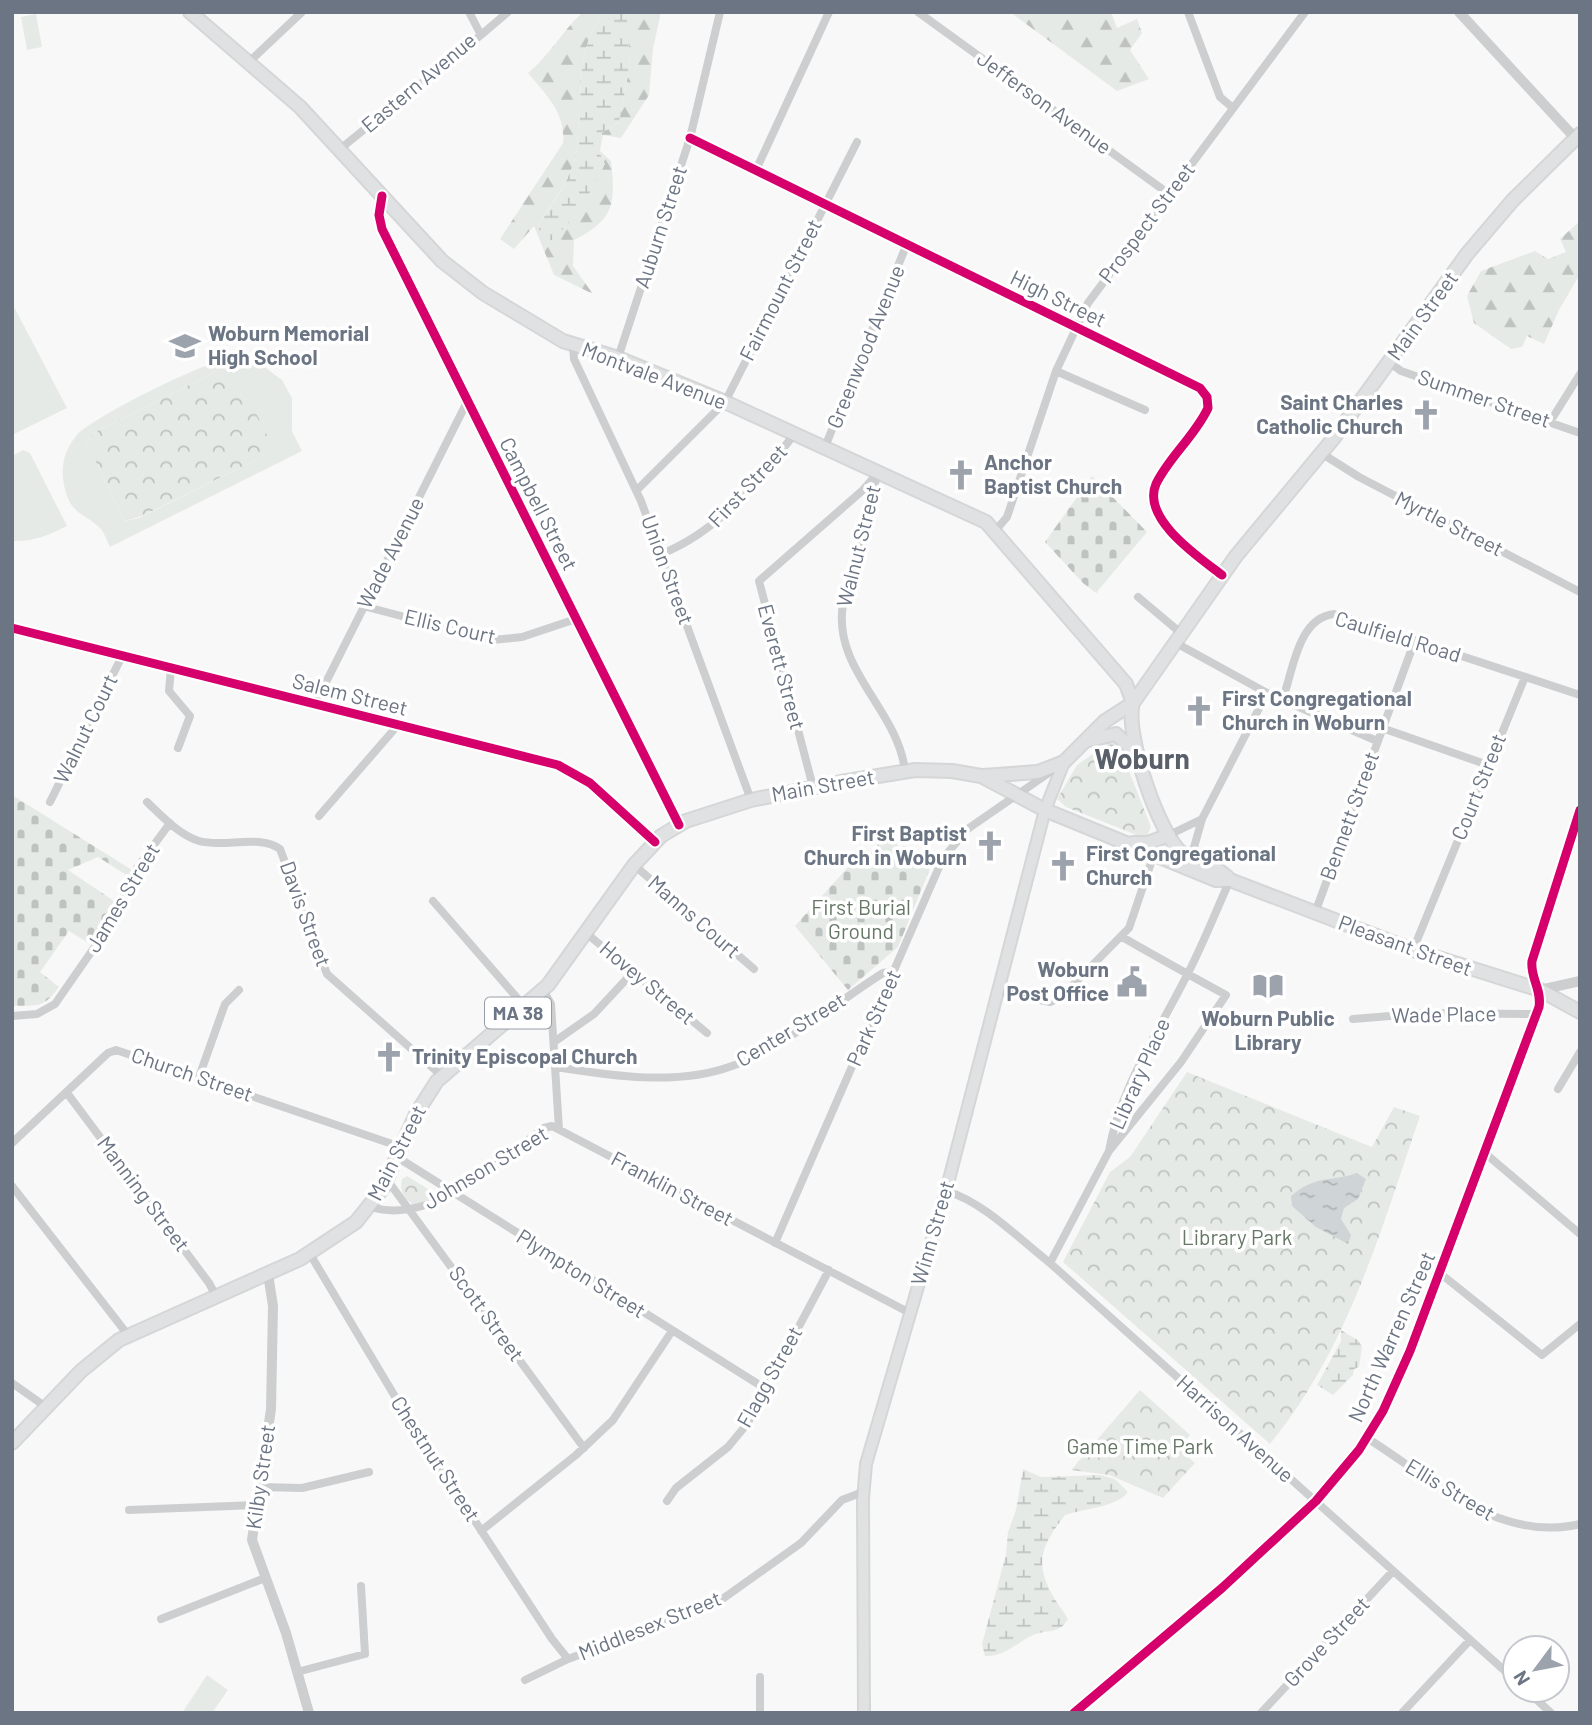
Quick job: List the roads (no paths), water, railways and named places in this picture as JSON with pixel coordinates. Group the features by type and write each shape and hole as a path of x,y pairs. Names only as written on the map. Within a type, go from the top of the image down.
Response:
{"main road":[{"name":"Montvale Avenue","path":"190,12 300,107 442,261 462,278 551,336 618,358 724,402 967,513 996,530 1126,684 1133,703"},
{"name":"Main Street","path":"12,1442 88,1364 128,1335 310,1254 348,1229 371,1207 388,1181 421,1104 442,1076 543,990 565,965 634,865 655,842 678,825 709,812 751,800 905,771 942,770 981,776 1038,772 1064,762 1112,715 1133,703 1222,575 1321,453 1496,219 1577,136"},
{"path":"1132,843 1148,842 1169,835 1137,757 1129,720 1133,703"},
{"path":"1089,740 1106,734 1116,734 1126,741 1137,757"},
{"name":"Winn Street","path":"864,1713 863,1492 868,1457 946,1191 1045,810 1064,762"},
{"name":"Main Street","path":"981,776 1045,810"},
{"name":"Pleasant Street","path":"1045,810 1132,843 1216,880 1230,880"},
{"name":"Pleasant Street","path":"1169,835 1180,851 1220,871 1230,880 1413,950 1540,990 1580,1012"}],"street":[{"path":"249,62 302,12"},
{"name":"Eastern Avenue","path":"340,149 481,35 469,12"},
{"path":"481,35 508,12"},
{"name":"Auburn Street","path":"618,358 690,138 720,12"},
{"path":"756,170 829,12"},
{"name":"Jefferson Avenue","path":"918,12 1169,194"},
{"path":"1188,12 1220,97 1233,108"},
{"name":"Prospect Street","path":"996,530 1007,517 1056,371 1088,303 1305,12"},
{"path":"1459,12 1577,136"},
{"name":"High Street","path":"690,138 906,246 1189,381 1206,395 1206,412 1158,481 1154,495 1171,532 1222,575"},
{"name":"Fairmount Street","path":"637,490 724,402 823,205 858,142"},
{"name":"Campbell Street","path":"382,196 379,215 382,229 678,825"},
{"name":"Greenwood Avenue","path":"825,447 906,246"},
{"name":"Union Street","path":"573,345 574,359 637,490 751,800"},
{"name":"Summer Street","path":"1389,362 1401,371 1580,433"},
{"path":"1056,371 1144,410"},
{"path":"1550,422 1580,374"},
{"name":"Wade Avenue","path":"315,704 467,402"},
{"name":"First Street","path":"661,554 693,540 714,524 795,433"},
{"name":"Myrtle Street","path":"1321,453 1359,477 1580,592"},
{"name":"Walnut Street","path":"878,473 856,547 841,613 849,659 896,735 905,771"},
{"name":"Everett Street","path":"813,787 759,583 762,577 863,490 878,473"},
{"path":"1138,597 1179,639 1267,694 1377,741"},
{"name":"Ellis Court","path":"363,606 454,632 499,640 533,634 576,619"},
{"name":"Caulfield Road","path":"1282,701 1303,638 1323,616 1343,615 1525,677"},
{"name":"Salem Street","path":"12,628 565,768 590,783 655,842"},
{"name":"Bennett Street","path":"1315,913 1415,640"},
{"name":"Walnut Court","path":"50,802 122,656"},
{"path":"171,668 169,691 190,716 178,748"},
{"path":"1525,677 1580,695"},
{"name":"Court Street","path":"1413,950 1525,677"},
{"path":"1191,858 1202,820 1267,694"},
{"path":"319,816 398,725"},
{"path":"1382,727 1488,765"},
{"name":"Park Street","path":"775,1243 946,853 969,828 1064,762"},
{"name":"Davis Street","path":"147,802 170,823 202,842 268,843 280,849 327,974 442,1076"},
{"path":"1580,810 1532,961 1532,970 1540,990 1580,981"},
{"path":"1169,835 1202,820"},
{"name":"James Street","path":"12,1016 37,1014 55,1004 112,922 137,868 170,823"},
{"path":"998,991 1045,1002 1056,1001 1122,937 1135,916 1154,854"},
{"name":"Manns Court","path":"634,865 754,968"},
{"name":"Library Place","path":"1109,1151 1114,1124 1131,1085 1188,974 1230,880"},
{"path":"433,901 525,1007"},
{"name":"Hovey Street","path":"586,933 707,1033"},
{"path":"1122,937 1188,974"},
{"path":"554,1042 594,1014 634,971"},
{"name":"Center Street","path":"556,1067 634,1076 684,1076 717,1071 748,1060 883,972 894,971"},
{"name":"Library Place","path":"1109,1151 1181,1062 1226,995 1188,974"},
{"path":"199,1077 225,1004 239,990"},
{"path":"543,990 551,1003 559,1129"},
{"name":"North Warren Street","path":"1074,1713 1222,1588 1316,1501 1367,1438 1402,1370 1441,1274 1536,1014 1540,990"},
{"name":"Wade Place","path":"1353,1018 1427,1013 1536,1014"},
{"name":"Church Street","path":"12,1143 113,1050 199,1077 399,1152"},
{"path":"1558,1088 1580,1052"},
{"name":"Manning Street","path":"67,1093 216,1296"},
{"name":"Johnson Street","path":"371,1207 389,1211 424,1207 452,1192 544,1128 559,1129"},
{"name":"Franklin Street","path":"559,1129 910,1313"},
{"path":"1050,1263 1109,1151"},
{"name":"Plympton Street","path":"399,1152 452,1192 766,1389"},
{"path":"1486,1154 1580,1234"},
{"name":"Scott Street","path":"388,1181 584,1448"},
{"path":"12,1186 128,1335"},
{"name":"Harrison Avenue","path":"946,1191 960,1195 1050,1263 1501,1668"},
{"name":"Chestnut Street","path":"310,1254 391,1392 568,1659"},
{"name":"Flagg Street","path":"667,1501 676,1488 732,1443 766,1389 829,1270"},
{"name":"Kilby Street","path":"268,1274 273,1306 272,1386 252,1540 309,1713"},
{"path":"1441,1274 1543,1355 1580,1324"},
{"path":"481,1531 584,1448 626,1405 672,1331"},
{"path":"12,1383 46,1407"},
{"name":"Ellis Street","path":"1367,1438 1502,1521 1536,1529 1580,1524"},
{"path":"260,1488 302,1488 369,1472"},
{"name":"Middlesex Street","path":"524,1679 568,1659 644,1633 720,1601 801,1543 842,1500 863,1492"},
{"path":"129,1510 256,1505"},
{"name":"Grove Street","path":"1261,1713 1393,1571"},
{"path":"161,1619 265,1578"},
{"path":"297,1672 365,1654 361,1586"},
{"path":"1402,1713 1470,1640"},
{"path":"760,1677 760,1713"}],"water":[{"path":"1357,1173 1366,1179 1358,1199 1344,1208 1341,1219 1351,1235 1348,1244 1316,1227 1292,1206 1291,1196 1300,1189 1323,1180"}],"place":[{"name":"Woburn Memorial High School","path":"185,346"},
{"name":"Saint Charles Catholic Church","path":"1426,415"},
{"name":"Anchor Baptist Church","path":"961,475"},
{"name":"First Congregational Church in Woburn","path":"1199,711"},
{"name":"First Baptist Church in Woburn","path":"990,846"},
{"name":"First Congregational Church","path":"1063,866"},
{"name":"Woburn Post Office","path":"1132,982"},
{"name":"Woburn Public Library","path":"1268,986"},
{"name":"Trinity Episcopal Church","path":"389,1057"}],"district":[{"name":"Woburn","path":"1142,759"}],"park label":[{"name":"First Burial Ground","path":"861,920"},
{"name":"Library Park","path":"1237,1238"},
{"name":"Game Time Park","path":"1140,1447"}]}
